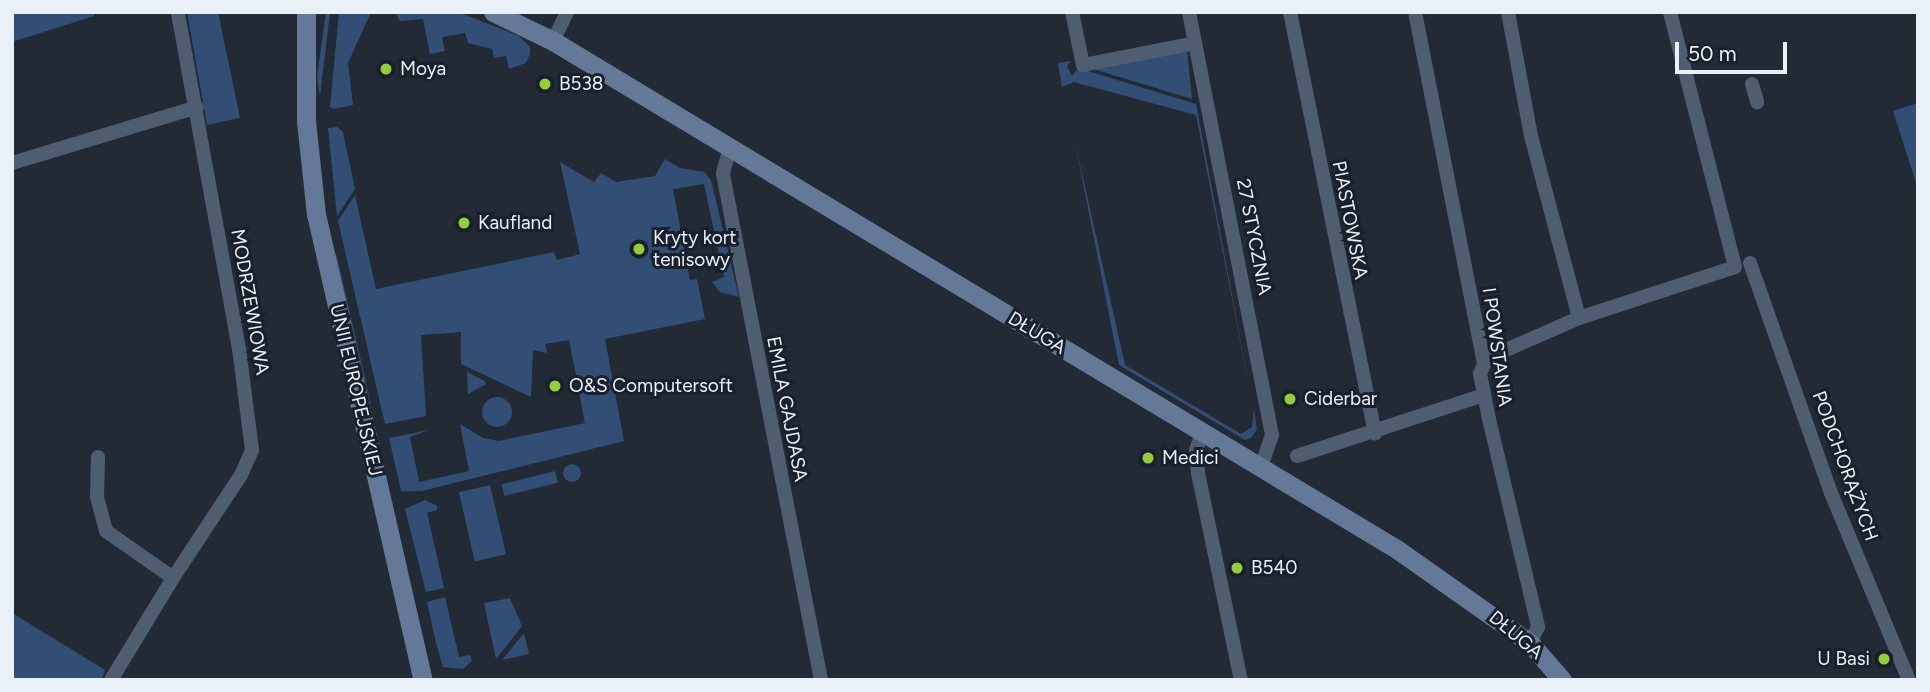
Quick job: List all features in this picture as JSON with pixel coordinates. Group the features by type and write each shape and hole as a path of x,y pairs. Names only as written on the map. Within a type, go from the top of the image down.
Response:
{"street":[{"name":"MODRZEWIOWA","path":"111,680 173,578 241,475 253,440 197,107 178,12"},
{"name":"UNII EUROPEJSKIEJ","path":"306,12 306,98 316,214 424,680"},
{"name":"UNII EUROPEJSKIEJ","path":"306,98 320,12"},
{"name":"DŁUGA","path":"493,12 553,41 730,146 1446,581 1530,643 1562,680"},
{"path":"553,41 567,12"},
{"path":"1072,12 1083,65 1195,43"},
{"name":"27 STYCZNIA","path":"1189,12 1272,435 1261,467"},
{"name":"PIASTOWSKA","path":"1290,12 1375,434"},
{"name":"I POWSTANIA","path":"1415,12 1484,364 1480,374 1484,395 1538,627 1530,643"},
{"path":"1508,12 1531,136 1579,318"},
{"path":"1484,364 1490,357 1579,318 1735,267 1670,12"},
{"path":"1752,84 1757,102"},
{"path":"12,163 197,107"},
{"name":"EMILA GAJDASA","path":"730,146 723,174 821,680"},
{"name":"PODCHORĄŻYCH","path":"1750,263 1831,493 1909,680"},
{"path":"1297,456 1375,434 1484,395"},
{"path":"1202,433 1196,450 1198,473 1241,680"},
{"path":"99,457 97,497 106,531 173,578"}],"shaded area":[{"path":"12,12 94,12 94,16 12,42"},
{"path":"187,12 218,12 240,118 207,125"},
{"path":"326,12 330,12 320,96 317,77"},
{"path":"339,12 371,12 348,63 353,105 334,109 330,107"},
{"path":"395,12 458,12 519,36 530,47 530,54 526,63 509,69 506,56 494,58 492,49 468,43 465,33 442,37 445,51 430,54 423,19 400,21"},
{"path":"1187,50 1192,99 1093,69"},
{"path":"1071,61 1067,66 1072,76 1078,68 1196,104 1252,401 1196,115 1074,82 1062,87 1058,63"},
{"path":"1918,103 1918,189 1893,111"},
{"path":"337,127 343,132 355,189 337,216 328,128"},
{"path":"1075,142 1125,365 1241,434 1252,427 1254,409 1257,430 1251,438 1245,440 1119,365"},
{"path":"665,159 680,168 704,172 711,180 739,297 720,292 712,282 724,277 704,184 673,189 690,280 697,279 705,319 605,339 624,441 422,491 401,491 389,438 429,430 410,437 419,482 469,471 460,424 483,438 499,441 585,423 569,340 545,344 547,353 533,350 531,397 461,364 461,332 421,335 426,416 385,424 338,221 355,195 376,289 554,252 557,260 580,254 560,162 594,182 601,173 616,182 655,176"},
{"path":"336,253 375,421 333,254"},
{"path":"467,372 485,381 486,384 468,394"},
{"path":"497,397 503,398 511,406 511,418 503,426 497,427 491,426 483,418 482,412 483,406 491,398"},
{"path":"568,464 576,464 581,473 579,480 568,482 563,477 563,469"},
{"path":"555,471 558,483 505,496 502,484"},
{"path":"490,485 506,554 475,561 459,492"},
{"path":"425,500 437,506 437,510 427,513 444,588 426,592 405,509"},
{"path":"445,597 459,657 470,655 472,661 463,669 443,667 436,643 427,602"},
{"path":"510,598 522,626 496,659 484,603"},
{"path":"12,613 105,670 102,680 12,680"},
{"path":"524,633 529,654 502,660"}],"place":[{"name":"Moya","path":"386,69"},
{"name":"B538","path":"545,84"},
{"name":"Kaufland","path":"464,223"},
{"name":"Kryty kort tenisowy","path":"639,249"},
{"name":"O&S Computersoft","path":"555,386"},
{"name":"Ciderbar","path":"1290,399"},
{"name":"Medici","path":"1148,458"},
{"name":"B540","path":"1237,568"},
{"name":"U Basi","path":"1884,659"}]}
